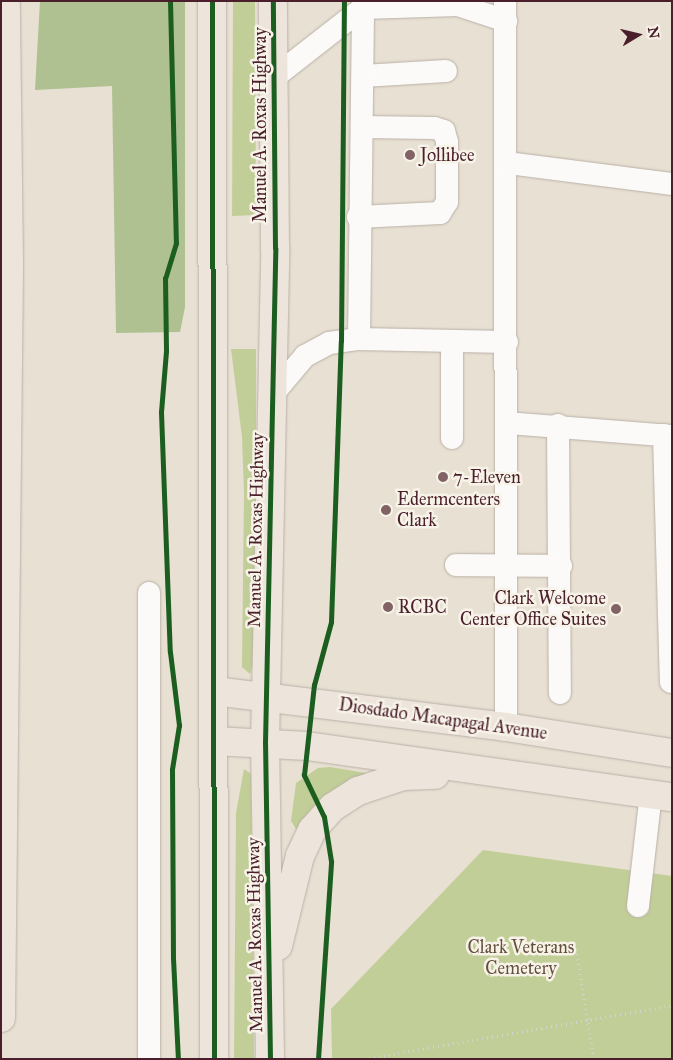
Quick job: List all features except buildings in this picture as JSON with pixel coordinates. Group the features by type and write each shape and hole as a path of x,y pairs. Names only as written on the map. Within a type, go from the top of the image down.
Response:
{"main road":[{"path":"1,1018 6,1"},
{"path":"212,1 214,1059"},
{"name":"Manuel A. Roxas Highway","path":"270,1059 265,743 272,394 273,1"},
{"name":"Diosdado Macapagal Avenue","path":"214,691 266,695 506,727 672,753"},
{"path":"214,741 265,743 509,773 661,795"},
{"path":"270,981 300,856 312,830 333,808 358,791 402,776 509,773"}],"street":[{"path":"272,79 363,4 446,3 505,11 508,162 506,727"},
{"path":"359,339 358,216 362,127 363,4"},
{"path":"363,76 446,71"},
{"path":"358,216 440,213 447,202 447,142 444,131 434,128 362,127"},
{"path":"508,162 672,184"},
{"path":"272,394 313,350 329,343 359,339 507,342"},
{"path":"452,342 452,438"},
{"path":"507,423 668,436 671,682"},
{"path":"558,426 560,694"},
{"path":"456,565 560,566"},
{"path":"149,593 149,1059"},
{"path":"638,906 661,795"}],"path":[{"path":"576,949 594,1059"},
{"path":"672,974 672,991"},
{"path":"364,1059 672,1005"}],"green space":[{"path":"40,1 185,1 185,307 180,332 116,333 112,86 35,90"},
{"path":"233,1 255,1 256,215 232,216"},
{"path":"231,349 256,349 256,653 250,674 242,667 244,493 242,437"},
{"path":"330,767 366,773 296,829 291,821 296,783 318,768"},
{"path":"244,769 251,774 254,1059 234,1059 236,813"},
{"name":"Clark Veterans Cemetery","path":"483,850 672,876 672,1059 332,1059 331,1009"}],"cycle path":[{"path":"170,1 176,243 165,278 166,351 161,412 170,652 179,725 172,769 173,958 178,1059"},
{"path":"212,1 214,1059"},
{"path":"270,1059 265,743 275,248 273,1"},
{"path":"318,1059 331,861 324,817 304,775 314,685 331,622 341,341 344,1"}],"place":[{"name":"Jollibee","path":"410,155"},
{"name":"7-Eleven","path":"443,477"},
{"name":"Edermcenters Clark","path":"386,510"},
{"name":"RCBC","path":"388,607"},
{"name":"Clark Welcome Center Office Suites","path":"616,609"}]}
